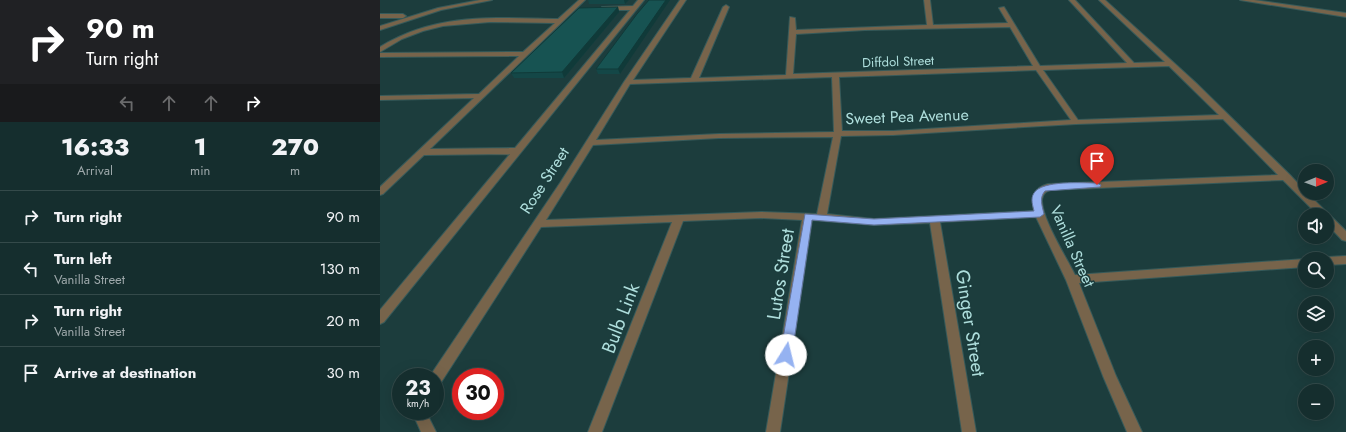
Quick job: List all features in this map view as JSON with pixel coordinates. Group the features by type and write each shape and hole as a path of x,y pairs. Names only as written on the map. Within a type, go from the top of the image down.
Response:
{"street":[{"path":"440,9 455,0 465,3"},
{"path":"380,28 413,16 440,9 475,1 489,0"},
{"path":"380,192 424,152 559,21 577,8 582,0"},
{"path":"380,319 641,0"},
{"name":"Rose Street","path":"443,368 628,82 684,0"},
{"path":"927,0 930,26"},
{"path":"1072,0 1132,65"},
{"path":"1102,0 1226,117 1317,208"},
{"path":"1243,0 1273,2 1346,15"},
{"path":"694,80 726,6"},
{"path":"596,8 634,8"},
{"path":"1002,8 1037,67 1076,122"},
{"path":"380,16 413,16"},
{"path":"789,77 791,42 794,32 792,18"},
{"path":"380,50 397,39 415,31 449,23 559,21"},
{"path":"794,32 930,26 1012,25"},
{"path":"380,55 525,54"},
{"name":"Diffdol Street","path":"628,82 835,76 1037,67 1169,64"},
{"path":"821,217 838,133 835,76"},
{"path":"380,98 481,96"},
{"name":"Sweet Pea Avenue","path":"589,143 720,136 893,133 1076,122 1226,117"},
{"path":"424,152 519,151"},
{"name":"Vanilla Street","path":"1135,432 1121,405 1072,279 1040,214 1036,201 1037,195 1042,189 1048,187 1287,177"},
{"path":"537,224 761,215 808,216 874,222 1040,214"},
{"name":"Lutos Street","path":"773,432 808,216"},
{"name":"Bulb Link","path":"595,432 679,218"},
{"name":"Ginger Street","path":"935,220 969,432"},
{"path":"1334,225 1346,238"},
{"path":"1334,261 1346,260"},
{"path":"1072,279 1298,263"},
{"path":"423,420 429,432"}],"building":[{"path":"649,0 666,0 618,69 596,69 637,14"},
{"path":"618,7 562,72 511,73 579,8"}],"route":[{"path":"786,355 808,216 874,222 1040,214 1036,201 1037,195 1042,189 1048,187 1097,185"}]}
